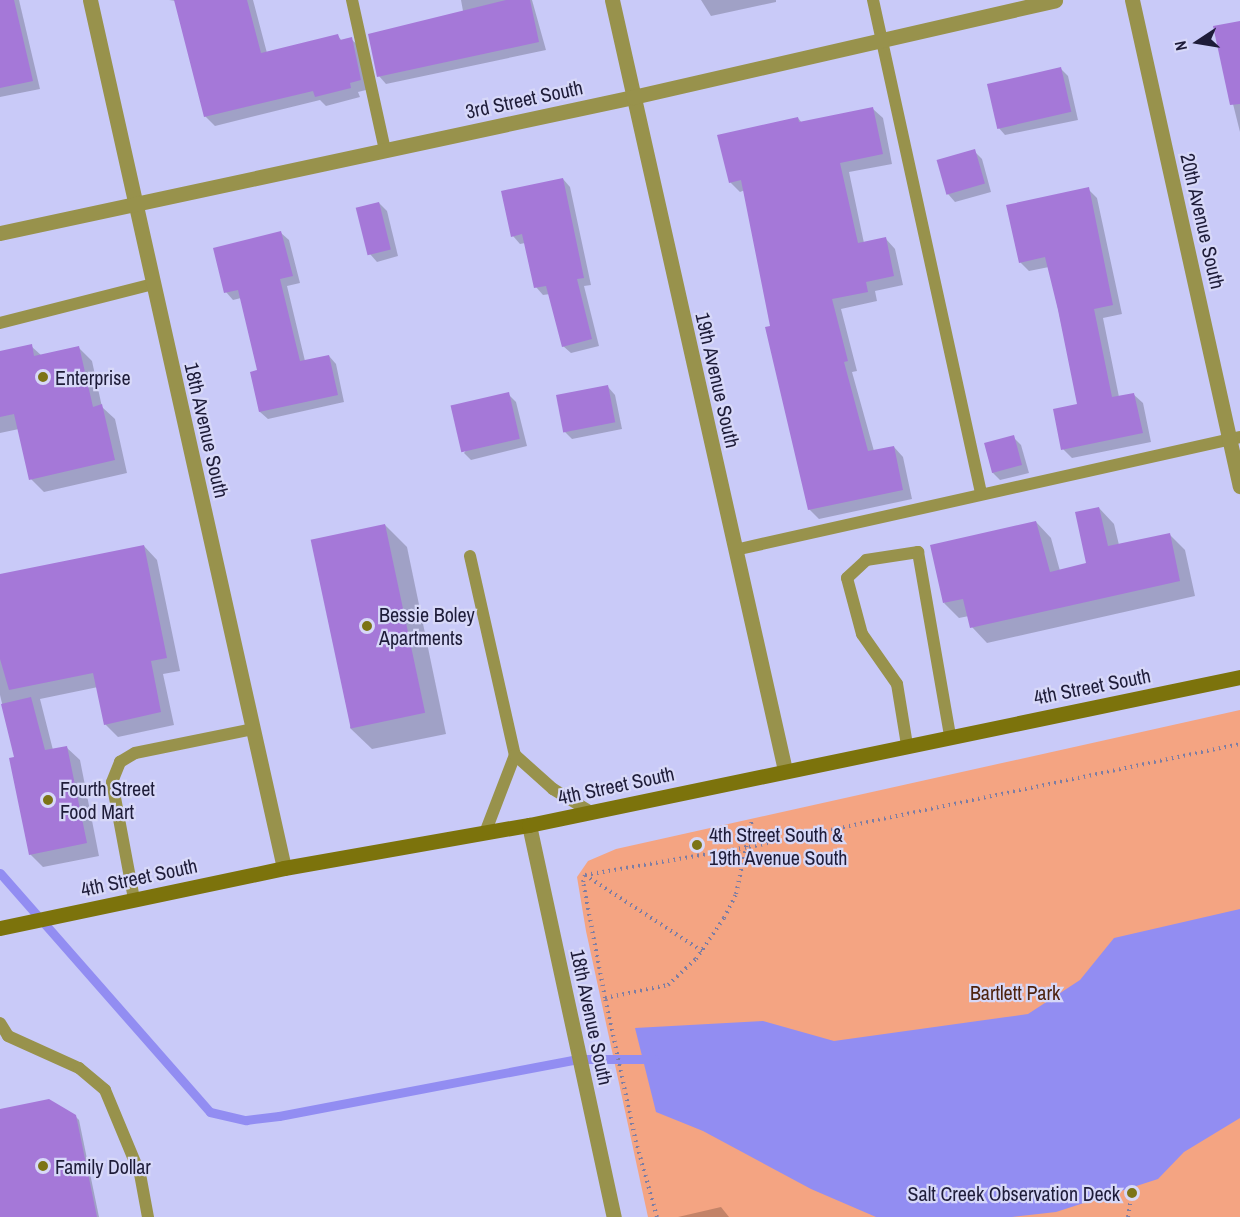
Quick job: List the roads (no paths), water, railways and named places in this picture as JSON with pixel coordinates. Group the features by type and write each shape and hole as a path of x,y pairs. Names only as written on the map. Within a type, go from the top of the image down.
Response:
{"main road":[{"name":"4th Street South","path":"0,928 284,868 529,825 1240,677"}],"street":[{"name":"18th Avenue South","path":"90,0 284,868"},
{"name":"19th Avenue South","path":"612,0 785,770"},
{"name":"3rd Street South","path":"0,233 633,97 1055,0"},
{"name":"20th Avenue South","path":"1132,0 1235,438 1240,486"},
{"name":"18th Avenue South","path":"529,825 614,1217"}],"lane":[{"path":"352,0 385,150"},
{"path":"873,0 981,493"},
{"path":"0,323 153,284"},
{"path":"735,550 981,493 1235,438"},
{"path":"907,745 897,684 862,634 847,579 866,560 918,552 950,736"},
{"path":"470,556 515,754 485,833"},
{"path":"134,899 112,782 120,762 135,753 253,729"},
{"path":"515,754 552,789 591,812"},
{"path":"0,1023 8,1036 79,1068 105,1090 140,1174 148,1217"}],"waterway":[{"path":"0,873 210,1112 246,1120 279,1116 577,1059 654,1059"}],"place":[{"name":"Enterprise","path":"43,377"},
{"name":"Bessie Boley Apartments","path":"367,626"},
{"name":"Fourth Street Food Mart","path":"48,800"},
{"name":"4th Street South & 19th Avenue South","path":"697,845"},
{"name":"Family Dollar","path":"43,1166"},
{"name":"Salt Creek Observation Deck","path":"1132,1193"}],"park label":[{"name":"Bartlett Park","path":"1015,992"}]}
